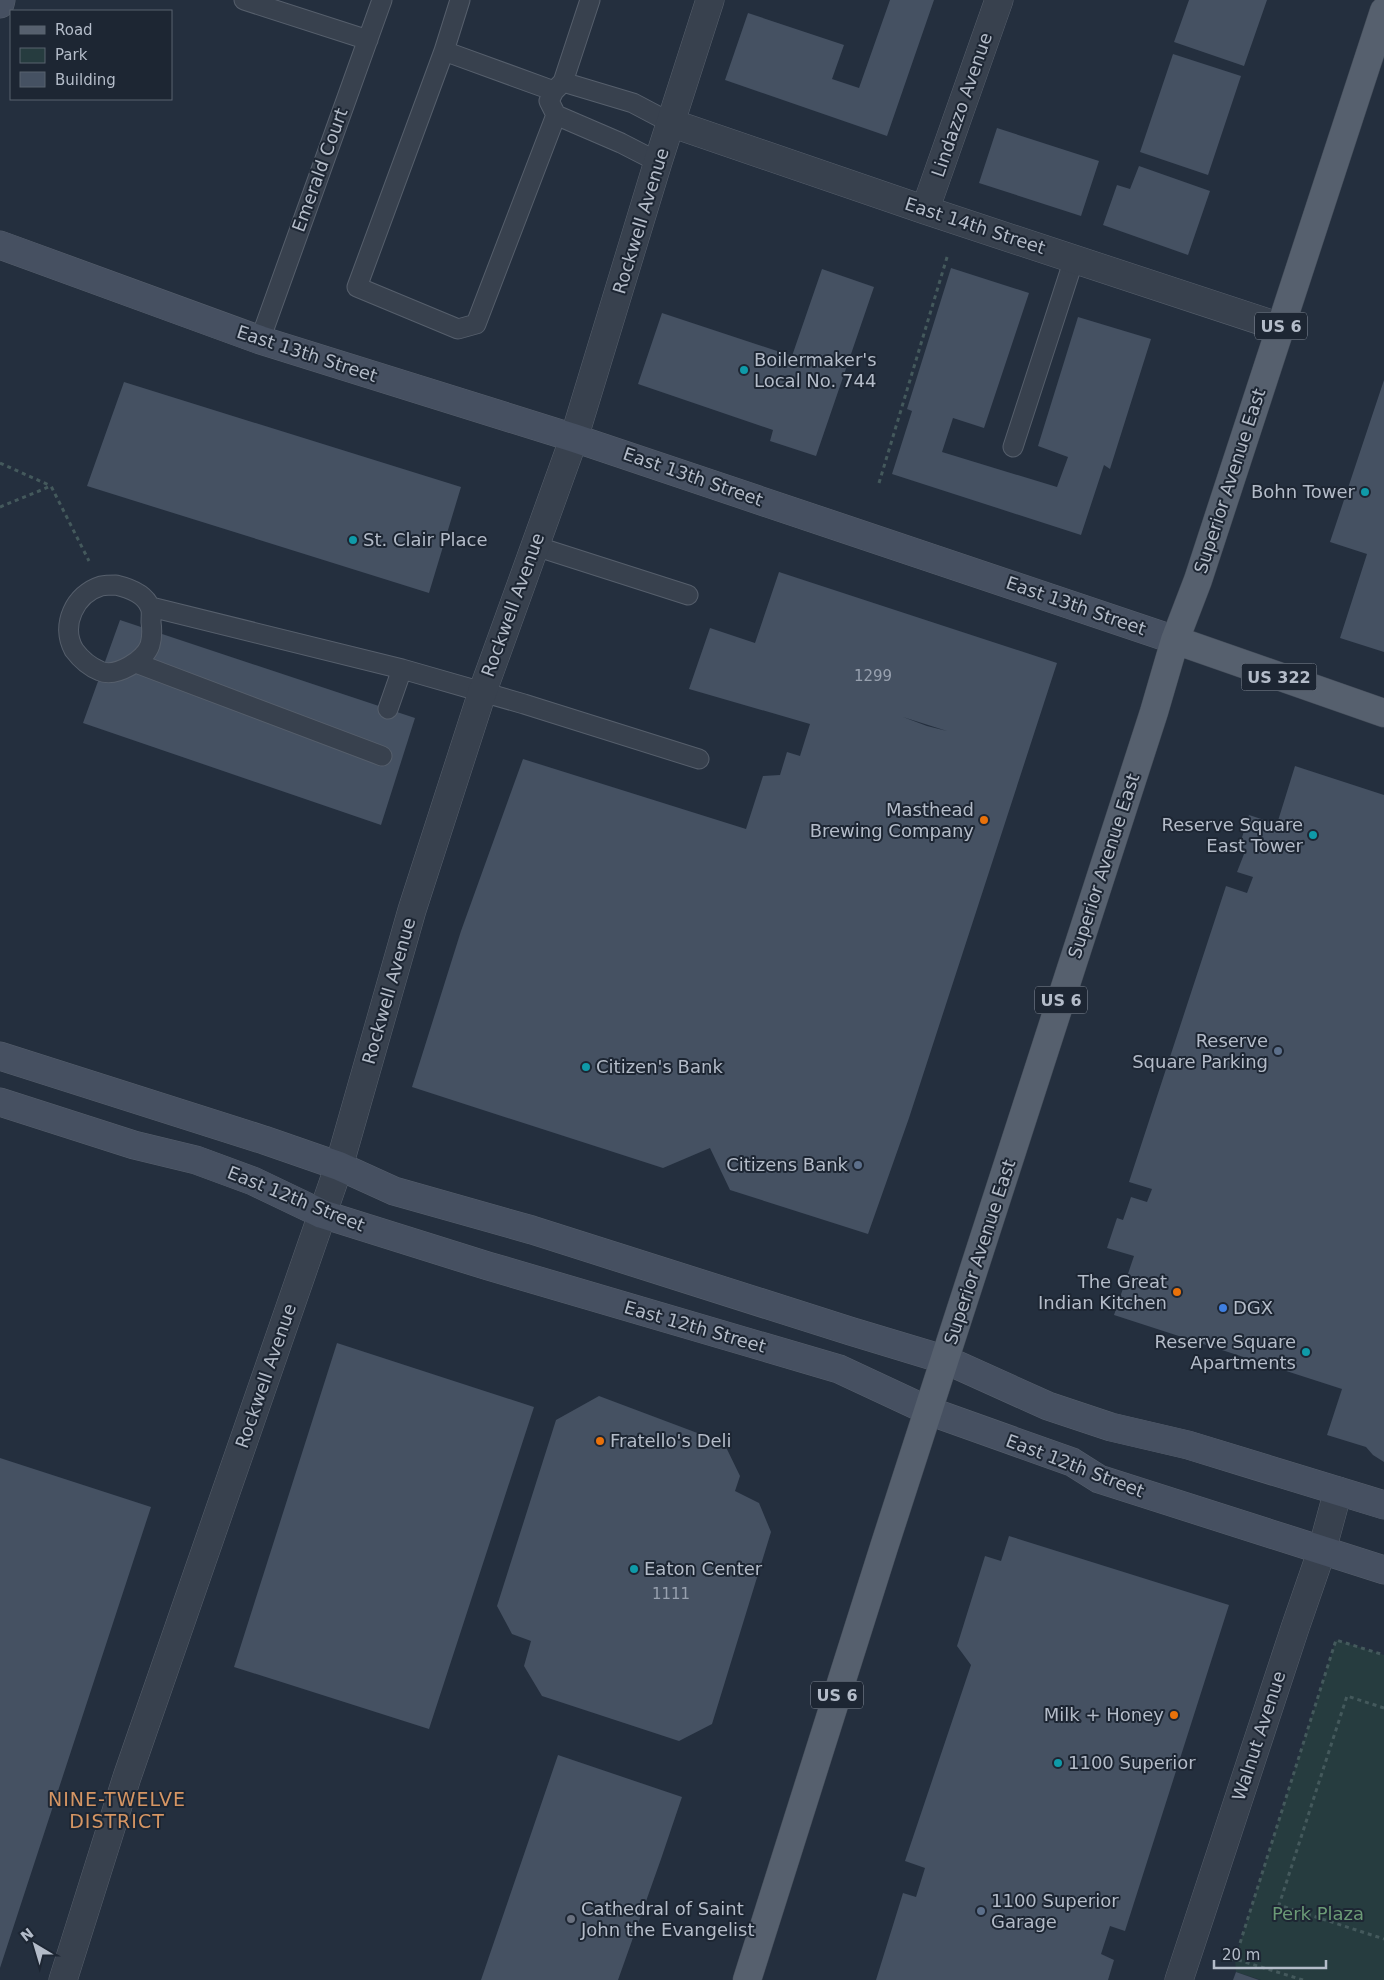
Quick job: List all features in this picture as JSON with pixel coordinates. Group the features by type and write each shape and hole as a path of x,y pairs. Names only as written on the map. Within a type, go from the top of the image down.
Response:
{"main road":[{"path":"0,4 1,0"},
{"name":"Superior Avenue East","path":"747,1980 799,1812 1154,712 1175,640 1198,580 1384,11"},
{"name":"East 13th Street","path":"0,246 260,340 574,438 1175,640 1384,713"},
{"path":"0,1056 264,1140 339,1166 394,1191 532,1230 832,1326 946,1360 1048,1406 1111,1427 1188,1445 1384,1505"},
{"name":"East 12th Street","path":"0,1102 134,1145 196,1160 253,1181 322,1214 517,1276 838,1369 929,1410 1072,1462 1098,1479 1384,1570"}],"street":[{"name":"Rockwell Avenue","path":"63,1980 127,1777 339,1166 412,910 482,693 574,438 658,162 710,0"},
{"name":"Lindazzo Avenue","path":"925,210 999,0"},
{"name":"East 14th Street","path":"671,123 925,210 1280,327"},
{"name":"Walnut Avenue","path":"1179,1980 1322,1550 1338,1491"}],"lane":[{"path":"244,0 368,40"},
{"name":"Emerald Court","path":"260,340 382,0"},
{"path":"460,0 444,52 357,287 458,329 476,324 556,115"},
{"path":"590,0 559,87 549,101 556,115 621,143 658,162"},
{"path":"444,52 559,87 634,103 671,123"},
{"path":"1013,447 1074,259"},
{"path":"534,546 688,595"},
{"path":"116,585 130,589 142,596 151,607 152,630 149,646 136,663 119,671 101,672 79,657 71,644 68,630 70,615 77,602 88,592 102,586 116,585"},
{"path":"151,607 402,669 524,704 699,759"},
{"path":"136,663 382,756"},
{"path":"388,709 402,669"}],"path":[{"path":"879,483 948,254"},
{"path":"0,463 51,486 90,562"},
{"path":"0,507 51,486"},
{"path":"1235,1959 1336,1640 1384,1655"},
{"path":"1384,1708 1347,1696 1279,1905 1384,1938"},
{"path":"1220,1960 1235,1959 1303,1980"}],"green space":[{"name":"Perk Plaza","path":"1336,1640 1384,1655 1384,1980 1261,1980 1236,1972 1235,1959"}],"building":[{"path":"890,0 934,0 887,136 725,80 748,13 844,45 832,79 859,88"},
{"path":"1189,0 1267,0 1244,66 1174,42"},
{"path":"1173,54 1241,76 1208,175 1140,152"},
{"path":"997,128 1099,161 1081,216 979,183"},
{"path":"1139,166 1210,191 1188,255 1103,225 1117,185 1130,189"},
{"path":"951,268 1029,293 984,428 953,418 942,452 1057,487 1068,457 1038,446 1078,317 1151,339 1110,469 1104,465 1081,535 892,474 912,411 907,409"},
{"name":"Boilermaker's Local No. 744","path":"822,269 874,287 816,456 770,441 773,430 638,384 662,313 792,356"},
{"name":"Bohn Tower","path":"1384,380 1384,652 1340,638 1367,554 1330,542"},
{"name":"St. Clair Place","path":"124,382 461,487 429,593 87,486"},
{"path":"779,572 1057,663 909,1118 868,1234 730,1190 710,1148 663,1168 412,1087 461,931 523,759 746,829 763,776 780,775 787,752 800,756 810,724 689,689 710,628 755,643","holes":["903,717 947,731 927,726"]},
{"path":"120,620 415,718 381,825 83,723"},
{"path":"1295,766 1384,795 1384,1462 1373,1455 1366,1447 1327,1435 1342,1389 1114,1315 1134,1256 1107,1248 1117,1218 1123,1220 1131,1197 1147,1202 1152,1189 1129,1182 1226,886 1247,893 1253,877 1237,872 1246,849 1239,847 1249,815 1277,824"},
{"path":"337,1343 534,1407 429,1729 234,1667"},
{"name":"Eaton Center","path":"599,1396 724,1443 740,1476 735,1491 759,1503 771,1532 712,1724 679,1741 542,1696 524,1666 531,1641 512,1634 497,1606 556,1420"},
{"path":"0,1458 151,1507 0,1968"},
{"name":"1100 Superior","path":"1009,1536 1229,1605 1125,1931 1110,1926 1101,1954 1114,1960 1108,1980 876,1980 903,1893 916,1897 925,1868 905,1861 971,1665 957,1646 985,1556 1001,1561"},
{"name":"Cathedral of Saint John the Evangelist","path":"558,1755 682,1797 661,1859 618,1980 481,1980"},
{"path":"1236,1972 1259,1980 1233,1980"}],"place":[{"name":"Boilermaker's Local No. 744","path":"744,370"},
{"name":"Bohn Tower","path":"1365,492"},
{"name":"St. Clair Place","path":"353,540"},
{"name":"Masthead Brewing Company","path":"984,820"},
{"name":"Reserve Square East Tower","path":"1313,835"},
{"name":"Reserve Square Parking","path":"1278,1051"},
{"name":"Citizen's Bank","path":"586,1067"},
{"name":"Citizens Bank","path":"858,1165"},
{"name":"The Great Indian Kitchen","path":"1177,1292"},
{"name":"DGX","path":"1223,1308"},
{"name":"Reserve Square Apartments","path":"1306,1352"},
{"name":"Fratello's Deli","path":"600,1441"},
{"name":"Eaton Center","path":"634,1569"},
{"name":"Milk + Honey","path":"1174,1715"},
{"name":"1100 Superior","path":"1058,1763"},
{"name":"1100 Superior Garage","path":"981,1911"},
{"name":"Cathedral of Saint John the Evangelist","path":"571,1919"}],"district":[{"name":"NINE-TWELVE DISTRICT","path":"117,1810"}]}
